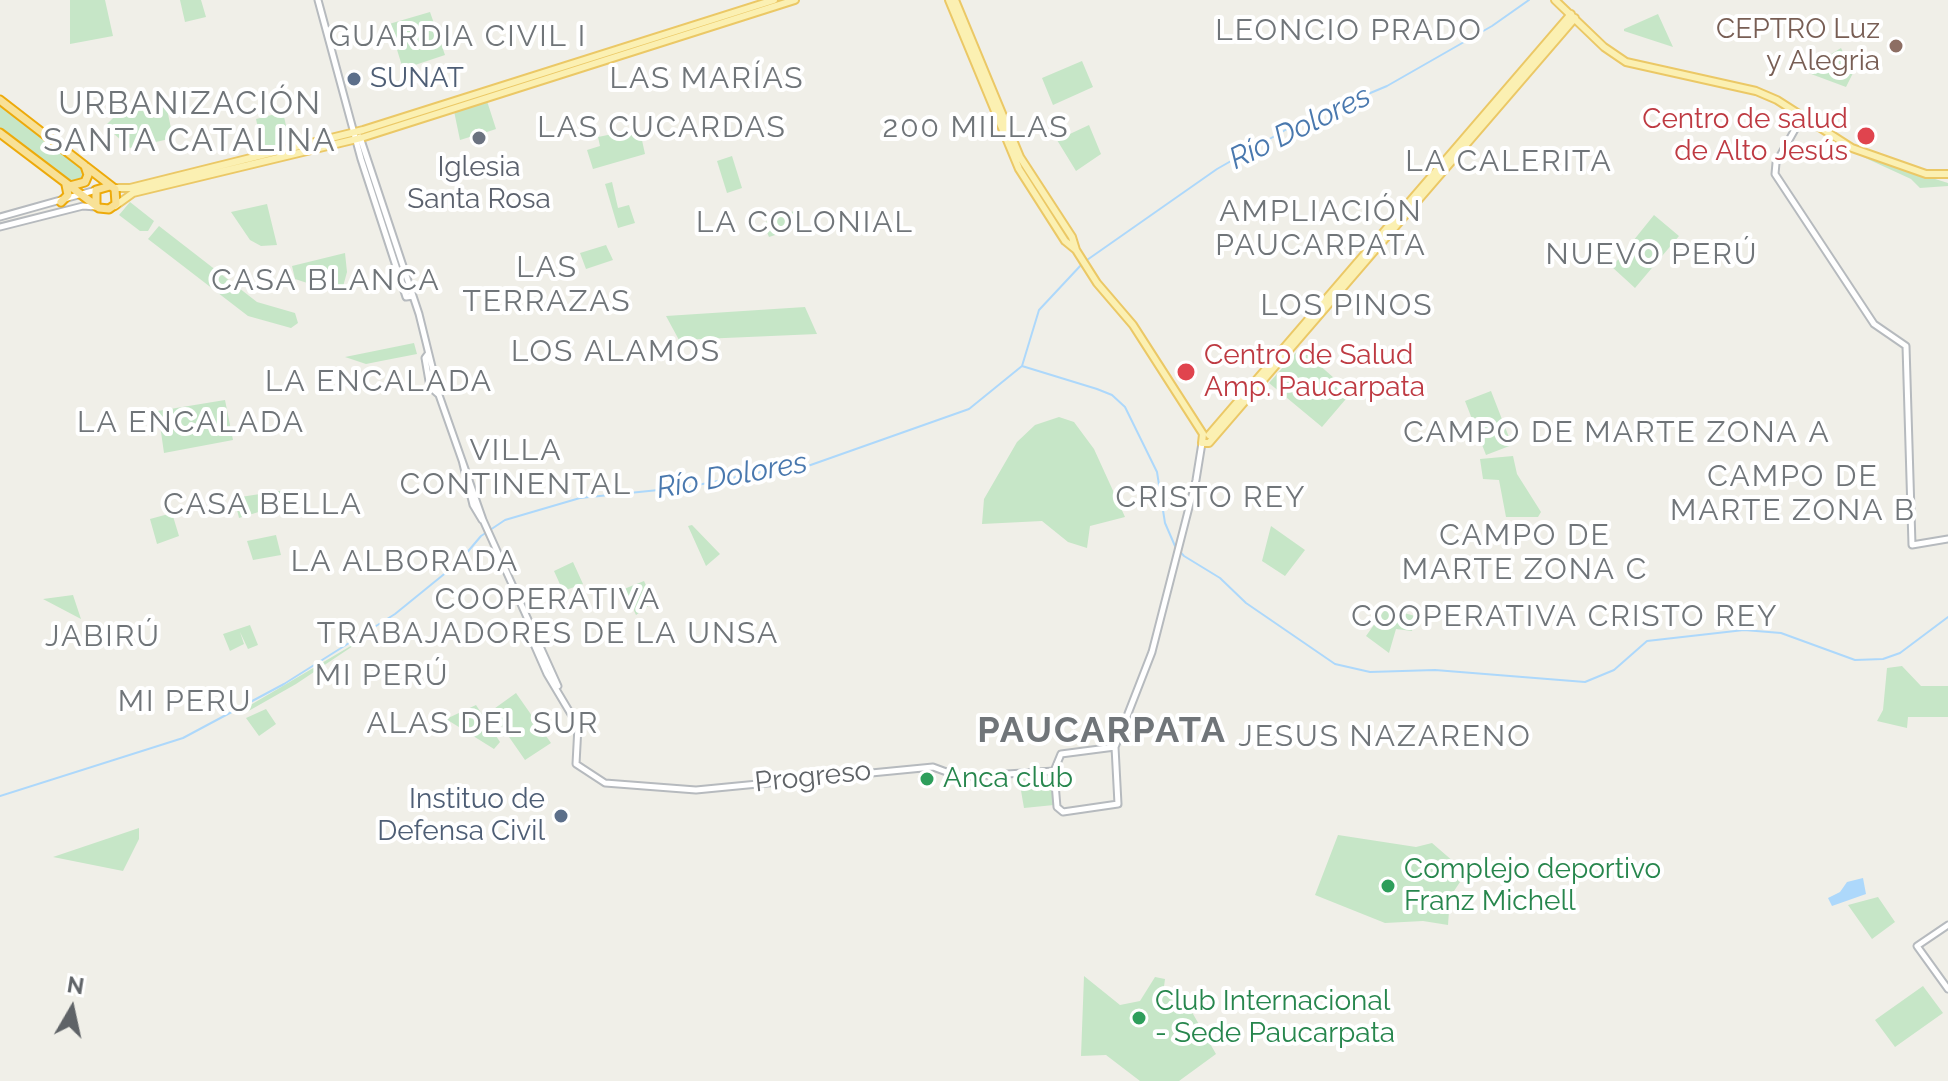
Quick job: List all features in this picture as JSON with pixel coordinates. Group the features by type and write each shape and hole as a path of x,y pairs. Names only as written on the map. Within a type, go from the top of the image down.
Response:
{"highway":[{"path":"0,100 113,188 118,197 115,206 109,209 98,207 0,133"},
{"path":"64,183 75,188 85,182 88,175 84,164"},
{"path":"61,202 68,195 64,183"},
{"path":"98,207 93,198 96,190 102,186 113,188"}],"main road":[{"path":"318,0 337,79 357,136"},
{"path":"113,188 133,188 357,136 774,0"},
{"path":"115,206 138,191 357,136 795,0"},
{"path":"949,0 956,9 1027,171 1065,225 1088,268 1133,325 1206,439"},
{"path":"955,0 956,9"},
{"path":"1555,0 1626,62 1756,91 1852,148 1926,174 1948,174"},
{"path":"1115,747 1061,754 1054,771 1057,807 1063,812 1118,804 1115,747 1140,689 1206,439 1573,16"},
{"path":"1802,117 1776,163 1775,174 1874,324 1907,347 1908,493 1912,545 1948,539"},
{"name":"Progreso","path":"357,136 413,296 428,354 425,358 430,387 439,395 486,526 531,627 529,633 578,726 576,764 605,783 678,790 933,767 960,777 1054,771"},
{"path":"0,217 96,190"},
{"path":"0,227 83,206 98,207"},
{"path":"1948,925 1917,946 1948,989"}],"green space":[{"path":"70,0 105,0 113,36 70,44"},
{"path":"180,0 201,0 206,17 185,22"},
{"path":"430,12 445,55 403,69 389,24"},
{"path":"1658,14 1673,47 1624,31 1624,29"},
{"path":"1841,48 1853,73 1846,87 1803,71"},
{"path":"1082,61 1093,87 1053,105 1042,78"},
{"path":"487,101 496,129 484,133 475,129 473,136 460,140 454,111"},
{"path":"166,104 173,138 130,148 105,126 114,117"},
{"path":"0,105 82,166 85,176 78,184 69,182 0,128"},
{"path":"283,112 290,144 263,151 256,119"},
{"path":"1089,125 1101,154 1076,171 1057,140"},
{"path":"640,131 645,154 593,169 587,150 600,146 598,137"},
{"path":"732,156 742,188 727,193 717,161"},
{"path":"1861,156 1948,183 1948,186 1920,188 1911,179"},
{"path":"612,182 618,208 629,205 635,223 618,228 605,184"},
{"path":"130,202 154,221 148,231 140,231 119,215"},
{"path":"267,204 277,245 261,246 250,240 231,212"},
{"path":"794,211 800,227 769,237 763,223"},
{"path":"1654,215 1679,236 1635,288 1612,267"},
{"path":"159,226 257,302 295,313 298,323 291,328 248,316 148,239"},
{"path":"606,245 613,260 586,269 580,253"},
{"path":"345,253 347,272 341,294 295,279 292,266"},
{"path":"805,307 817,334 679,340 666,316"},
{"path":"414,343 417,354 366,364 345,357"},
{"path":"1300,348 1351,393 1322,427 1269,383"},
{"path":"1491,391 1512,445 1486,455 1465,401"},
{"path":"225,400 233,440 164,453 158,411"},
{"path":"1059,417 1074,422 1094,449 1125,517 1090,526 1087,548 1068,542 1042,521 982,524 984,499 1017,442 1035,425"},
{"path":"1513,456 1517,474 1541,512 1538,517 1506,517 1499,480 1483,479 1480,459"},
{"path":"286,490 288,503 239,518 234,498"},
{"path":"172,513 179,536 157,544 150,519"},
{"path":"692,525 720,554 706,566 688,526"},
{"path":"1271,526 1305,550 1285,576 1262,561"},
{"path":"276,535 281,555 253,560 247,541"},
{"path":"573,562 583,584 563,591 554,571"},
{"path":"644,581 654,602 636,615 624,589"},
{"path":"73,595 81,619 43,599"},
{"path":"1386,608 1415,616 1412,631 1396,629 1389,653 1366,636"},
{"path":"250,625 258,645 248,649 240,632 244,644 230,651 223,634"},
{"path":"371,634 296,684 245,713 242,710"},
{"path":"1902,666 1921,686 1948,686 1948,717 1908,717 1907,728 1877,721 1883,710 1887,668"},
{"path":"516,693 551,743 525,760 491,711"},
{"path":"476,705 500,742 494,749 446,719"},
{"name":"MI PERÚ","path":"266,709 276,724 259,736 246,718"},
{"path":"1048,774 1052,777 1054,805 1024,808 1019,779"},
{"path":"139,828 139,839 123,871 53,857"},
{"name":"Complejo deportivo Franz Michell","path":"1338,835 1416,847 1432,843 1454,862 1464,876 1450,897 1448,925 1423,921 1385,923 1315,895"},
{"path":"1878,897 1895,922 1872,939 1848,905"},
{"name":"Club Internacional - Sede Paucarpata","path":"1084,976 1120,1005 1140,1001 1155,977 1165,979 1163,994 1180,1004 1185,1000 1216,1054 1179,1081 1140,1081 1106,1055 1081,1056"},
{"path":"1923,986 1943,1013 1895,1047 1875,1020"}],"water":[{"path":"1863,878 1866,894 1832,906 1828,898 1840,892 1847,882"}],"waterway":[{"name":"Río Dolores","path":"1087,260 1217,169 1294,125 1387,86 1492,26 1529,0"},
{"name":"Río Dolores","path":"0,796 183,738 284,684 395,614 459,562 481,536 505,520 580,498 688,487 761,472 788,473 969,409 1022,366 1039,310 1082,264"},
{"path":"1022,366 1097,389 1112,395 1125,407 1157,472 1165,523 1175,546 1184,556 1220,578 1246,603 1335,664 1370,672 1435,670 1585,682 1614,670 1647,641 1744,630 1781,633 1855,660 1883,659 1900,653 1948,617"}],"place":[{"name":"CEPTRO Luz y Alegria","path":"1896,46"},
{"name":"SUNAT","path":"354,79"},
{"name":"Centro de salud de Alto Jesús","path":"1866,136"},
{"name":"Iglesia Santa Rosa","path":"479,138"},
{"name":"Centro de Salud Amp. Paucarpata","path":"1186,372"},
{"name":"Anca club","path":"927,779"},
{"name":"Instituo de Defensa Civil","path":"561,816"},
{"name":"Complejo deportivo Franz Michell","path":"1388,886"},
{"name":"Club Internacional - Sede Paucarpata","path":"1139,1018"}],"district":[{"name":"LEONCIO PRADO","path":"1349,31"},
{"name":"GUARDIA CIVIL I","path":"458,37"},
{"name":"LAS MARÍAS","path":"707,79"},
{"name":"URBANIZACIÓN SANTA CATALINA","path":"190,122"},
{"name":"LAS CUCARDAS","path":"662,128"},
{"name":"200 MILLAS","path":"976,128"},
{"name":"LA CALERITA","path":"1509,162"},
{"name":"LA COLONIAL","path":"805,223"},
{"name":"AMPLIACIÓN PAUCARPATA","path":"1321,229"},
{"name":"NUEVO PERÚ","path":"1652,255"},
{"name":"CASA BLANCA","path":"326,281"},
{"name":"LAS TERRAZAS","path":"547,285"},
{"name":"LOS PINOS","path":"1347,306"},
{"name":"LOS ALAMOS","path":"616,352"},
{"name":"LA ENCALADA","path":"379,382"},
{"name":"LA ENCALADA","path":"191,423"},
{"name":"CAMPO DE MARTE ZONA A","path":"1617,433"},
{"name":"VILLA CONTINENTAL","path":"516,468"},
{"name":"CAMPO DE MARTE ZONA B","path":"1793,494"},
{"name":"CRISTO REY","path":"1211,498"},
{"name":"CASA BELLA","path":"263,505"},
{"name":"CAMPO DE MARTE ZONA C","path":"1525,553"},
{"name":"LA ALBORADA","path":"405,562"},
{"name":"COOPERATIVA TRABAJADORES DE LA UNSA","path":"548,617"},
{"name":"COOPERATIVA CRISTO REY","path":"1565,617"},
{"name":"JABIRÚ","path":"103,637"},
{"name":"MI PERÚ","path":"382,676"},
{"name":"MI PERU","path":"185,702"},
{"name":"ALAS DEL SUR","path":"483,724"},
{"name":"PAUCARPATA","path":"1102,731"},
{"name":"JESUS NAZARENO","path":"1385,737"}]}
